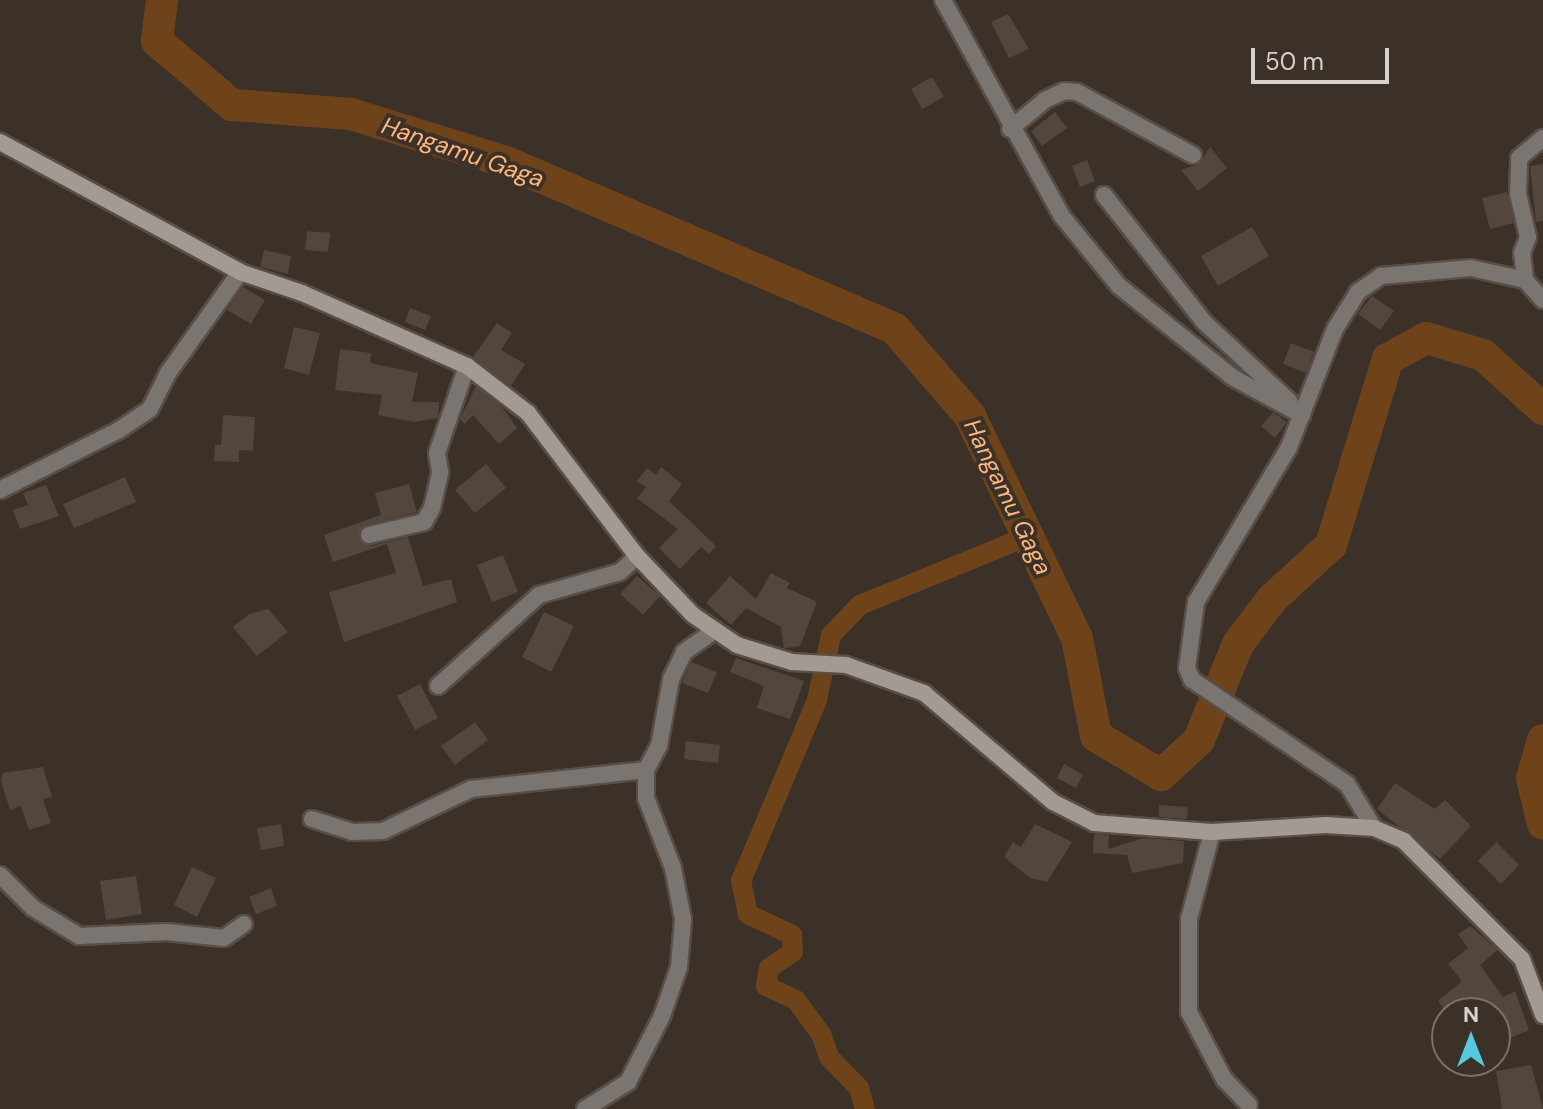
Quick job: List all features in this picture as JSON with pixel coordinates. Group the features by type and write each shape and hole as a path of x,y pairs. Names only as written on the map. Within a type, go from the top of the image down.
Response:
{"street":[{"path":"943,0 1010,129 1061,215 1119,286 1232,377 1302,415"},
{"path":"1010,129 1045,100 1077,92 1193,155"},
{"path":"1525,280 1522,253 1528,237 1518,194 1519,158 1543,138"},
{"path":"0,142 240,272 302,293 467,366 528,413 637,556 693,615 737,645 792,662 846,665 924,693 1053,802 1094,823 1212,832 1326,825 1374,828 1404,841 1522,959 1543,1015"},
{"path":"1104,195 1204,322 1302,415"},
{"path":"1374,828 1347,784 1192,680 1187,668 1196,602 1289,447 1335,329 1358,292 1381,276 1471,268 1525,280 1543,300"},
{"path":"0,490 119,430 150,409 168,373 240,272"},
{"path":"369,535 424,522 432,508 440,472 437,453 467,366"},
{"path":"438,686 539,595 620,572 637,556"},
{"path":"585,1109 628,1082 662,1016 679,967 683,919 673,868 646,798 646,770 659,746 671,679 684,652 715,630"},
{"path":"312,819 352,832 383,831 471,789 646,770"},
{"path":"1212,832 1189,919 1189,1012 1224,1079 1249,1105"},
{"path":"0,875 33,908 79,936 167,932 224,938 244,924"}],"building":[{"path":"1008,14 1029,49 1009,58 991,22"},
{"path":"932,77 944,97 922,109 911,89"},
{"path":"1055,112 1067,128 1042,146 1031,131"},
{"path":"1210,147 1227,168 1198,191 1181,170 1199,164"},
{"path":"1087,160 1095,181 1080,187 1072,166"},
{"path":"1543,164 1543,221 1536,222 1530,166"},
{"path":"1507,192 1514,223 1490,229 1482,198"},
{"path":"1252,227 1269,256 1218,286 1201,256"},
{"path":"307,231 330,233 328,252 305,250"},
{"path":"264,250 291,256 288,274 260,267"},
{"path":"243,287 265,300 251,324 227,310"},
{"path":"1372,296 1394,311 1380,330 1358,314"},
{"path":"410,308 431,316 425,330 405,322"},
{"path":"497,323 512,333 501,350 525,364 511,386 473,357"},
{"path":"294,327 320,333 309,375 284,368"},
{"path":"1291,343 1314,352 1306,373 1283,364"},
{"path":"340,349 371,353 370,363 418,373 412,402 439,402 438,418 414,422 378,415 382,395 335,390"},
{"path":"476,386 502,407 517,428 499,444 473,415 465,424 460,419"},
{"path":"1273,412 1287,422 1275,438 1261,426"},
{"path":"223,415 255,417 253,451 239,450 239,462 214,461 215,445 221,445"},
{"path":"486,464 506,488 475,513 455,490"},
{"path":"661,467 682,484 669,501 716,546 709,554 701,547 680,569 659,548 678,529 637,498 646,487 637,481 647,468 656,475"},
{"path":"125,477 136,502 74,528 63,504"},
{"path":"409,484 417,512 366,525 359,538 371,546 408,537 423,586 451,579 457,602 344,642 329,592 396,573 387,544 333,562 324,535 381,515 375,493"},
{"path":"46,485 59,516 20,529 13,510 28,505 23,493"},
{"path":"503,555 518,592 492,602 477,565"},
{"path":"771,573 790,583 787,588 817,602 800,646 784,648 781,627 746,608 731,625 706,603 730,576 756,599"},
{"path":"637,576 660,596 643,615 620,594"},
{"path":"268,609 288,632 257,656 233,627 249,614"},
{"path":"544,612 574,626 551,672 522,657"},
{"path":"736,658 804,681 790,719 757,708 764,686 730,672"},
{"path":"691,662 717,672 708,693 682,683"},
{"path":"420,684 438,718 415,730 397,696"},
{"path":"475,722 488,740 455,765 441,746"},
{"path":"686,741 720,745 718,763 684,759"},
{"path":"1064,764 1083,775 1076,788 1057,778"},
{"path":"43,767 52,797 43,799 51,823 29,830 21,806 10,810 1,781 3,773"},
{"path":"1395,783 1435,809 1445,800 1471,826 1440,859 1377,809"},
{"path":"1159,805 1188,807 1187,819 1159,817"},
{"path":"281,824 284,846 261,850 257,828"},
{"path":"1035,824 1072,842 1047,882 1030,878 1004,857 1013,842 1021,847"},
{"path":"1094,834 1109,835 1108,849 1144,838 1184,841 1183,863 1132,873 1127,855 1093,853"},
{"path":"1496,842 1519,865 1501,884 1478,861"},
{"path":"192,867 216,878 197,917 174,905"},
{"path":"136,876 142,914 106,920 100,881"},
{"path":"271,888 277,906 256,914 249,897"},
{"path":"1470,926 1498,950 1480,965 1503,997 1443,997 1462,981 1448,964 1468,948 1458,934"},
{"path":"1515,991 1529,1030 1511,1038 1511,997 1503,997"},
{"path":"1531,1065 1543,1109 1502,1109 1497,1077 1511,1077 1511,1068"}],"waterway":[{"name":"Hangamu Gaga","path":"162,0 157,41 232,105 351,114 506,162 895,329 970,416 1077,638 1096,736 1161,775 1199,740 1238,644 1272,599 1331,545 1388,359 1426,338 1483,355 1543,409"},
{"path":"865,1109 859,1088 829,1057 821,1034 796,1000 766,986 769,968 793,952 792,935 748,914 741,881 817,700 831,635 860,605 1026,537"},
{"name":"Hangamu Gaga","path":"1543,740 1532,778 1543,824"}]}
